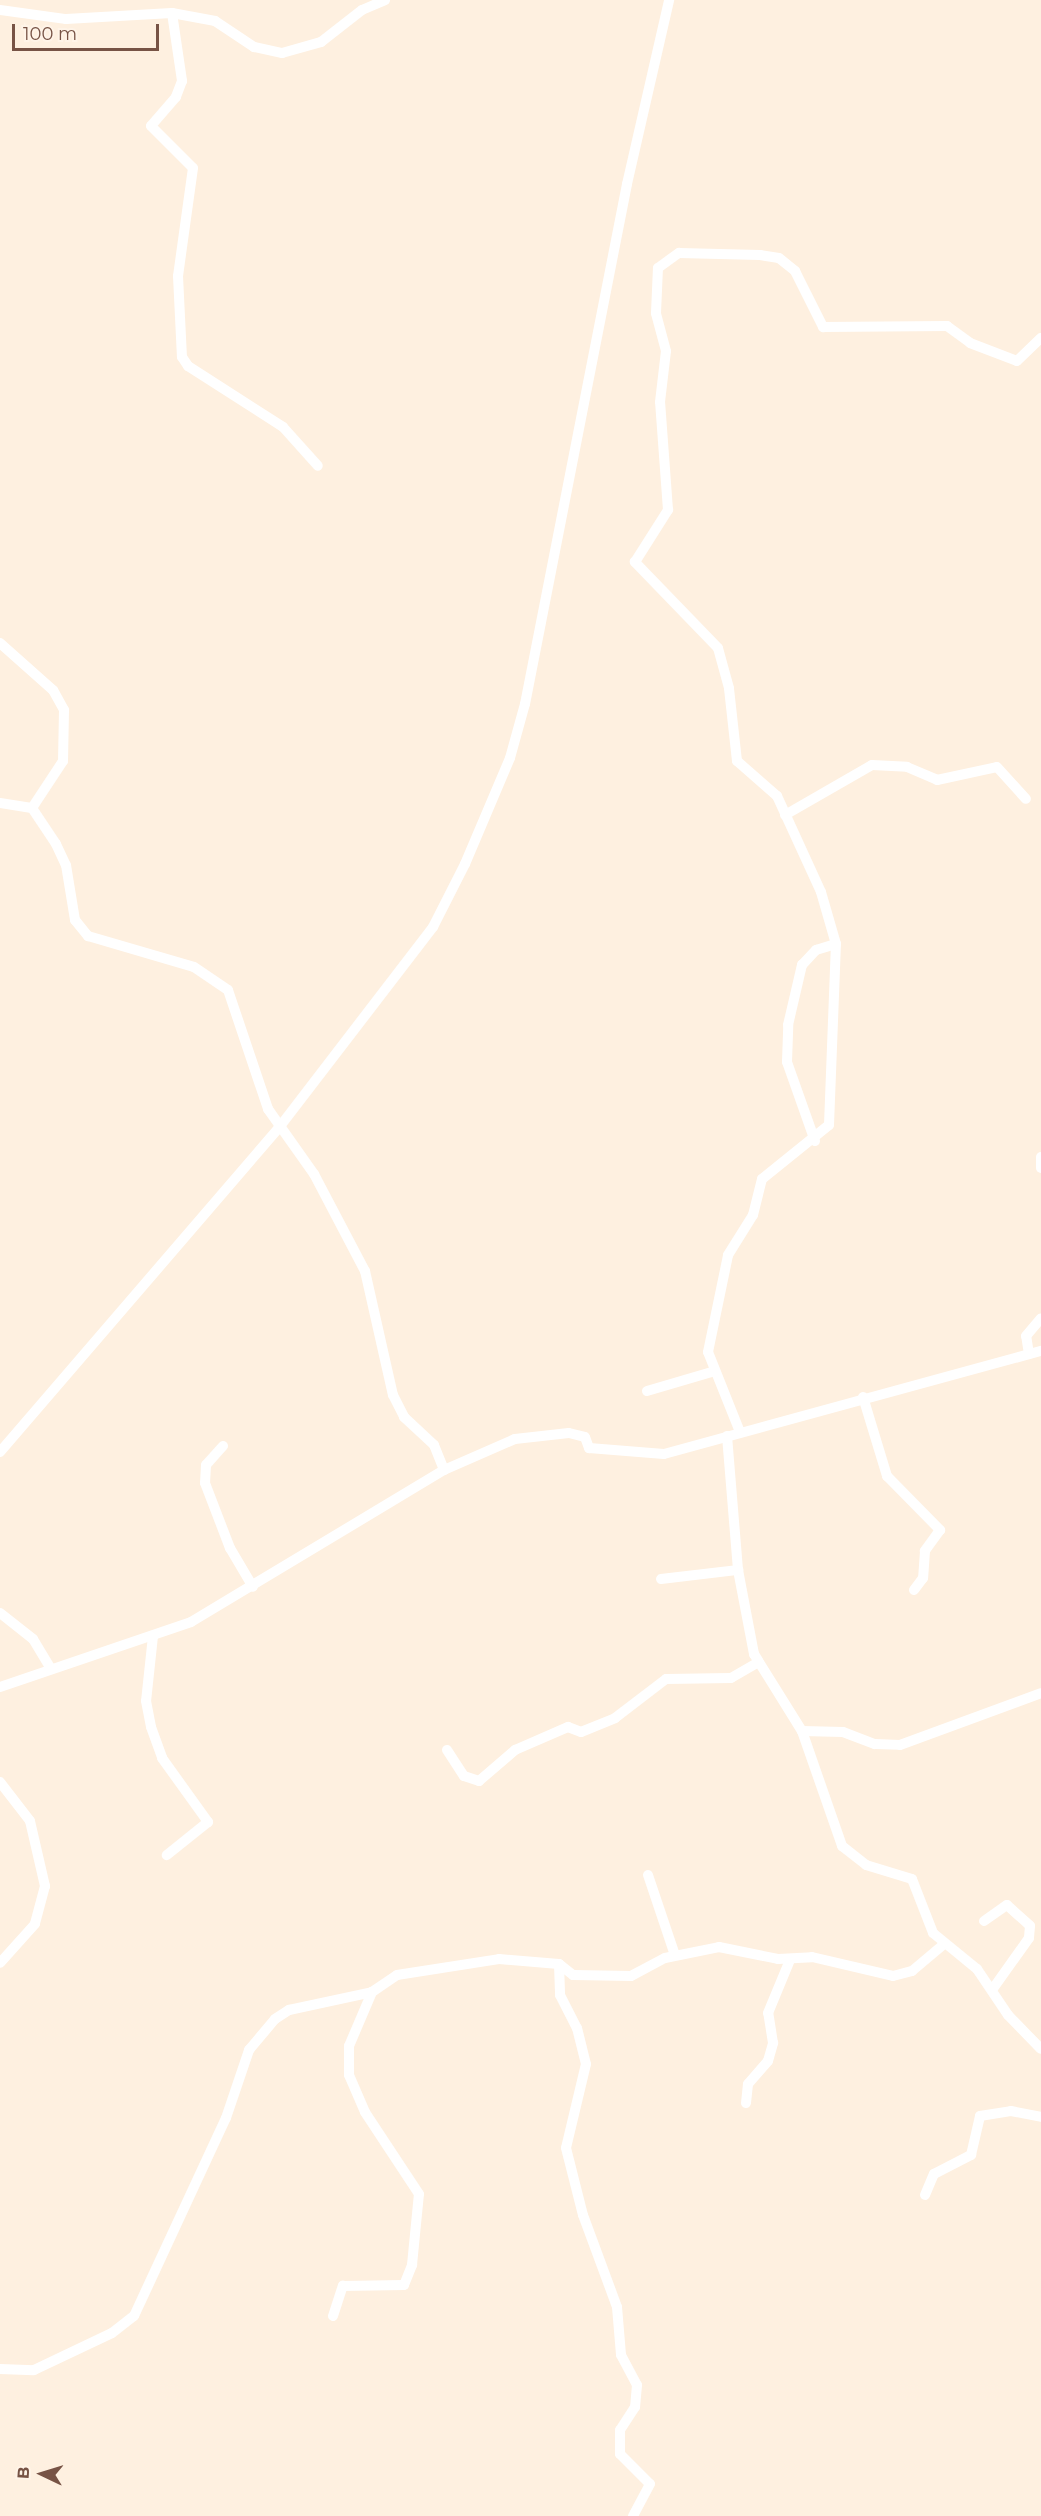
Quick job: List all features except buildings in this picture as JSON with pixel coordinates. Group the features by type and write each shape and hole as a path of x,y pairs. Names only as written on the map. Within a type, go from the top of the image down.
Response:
{"street":[{"path":"0,10 66,19 172,13 215,21 254,47 282,53 321,42 362,10 385,0"},
{"path":"0,1452 278,1129 433,927 510,758 669,0"},
{"path":"172,13 182,81 177,97 151,126 194,168 178,276 182,357 283,428 318,466"},
{"path":"740,1432 708,1353 728,1255 753,1215 762,1179 815,1141 832,1115 836,944 821,892 785,815 770,789 737,761 729,688 718,648 635,562 668,510 660,402 666,351 656,313 658,268 679,253 707,250 779,258 803,281 822,327 948,326 970,343 1017,362 1041,338"},
{"path":"0,643 53,690 64,710 63,761 32,808"},
{"path":"785,815 872,765 907,767 937,780 997,767 1026,799"},
{"path":"0,803 32,808"},
{"path":"32,808 66,865 75,920 82,930 97,941 194,967 228,990 254,1078 278,1129 315,1174 365,1271 393,1395 404,1417 434,1445 444,1470"},
{"path":"815,1141 787,1062 788,1025 802,965 816,950 836,944"},
{"path":"1041,1157 1041,1168"},
{"path":"1029,1354 1026,1336 1041,1318"},
{"path":"0,1687 50,1667 153,1636 254,1587 444,1470 515,1439 555,1433 585,1437 589,1448 633,1455 664,1454 863,1397 1041,1351"},
{"path":"647,1391 715,1371"},
{"path":"863,1397 888,1476 940,1530 925,1551 923,1578 914,1590"},
{"path":"728,1436 738,1570 759,1662 802,1731 842,1846 866,1865 912,1879 943,1946 964,1957 1041,2049"},
{"path":"223,1446 206,1465 205,1483 230,1548 254,1587"},
{"path":"661,1579 738,1570"},
{"path":"0,1613 33,1639 50,1667"},
{"path":"153,1636 146,1701 151,1727 162,1758 208,1822 167,1855"},
{"path":"447,1750 475,1782 515,1750 549,1734 568,1727 581,1732 615,1718 666,1679 731,1678 759,1662"},
{"path":"802,1731 843,1732 875,1744 900,1745 1041,1693"},
{"path":"0,1782 30,1821 45,1886 35,1924 0,1963"},
{"path":"648,1875 675,1955"},
{"path":"984,1920 1007,1905 1030,1926 1029,1938 992,1990"},
{"path":"0,2369 34,2370 112,2333 134,2316 226,2118 249,2049 274,2019 289,2010 372,1992 397,1975 499,1959 559,1964 573,1975 631,1976 675,1955 719,1947 790,1960 812,1957 893,1976 912,1971 943,1946"},
{"path":"746,2103 748,2084 768,2061 773,2043 768,2013 790,1960"},
{"path":"559,1964 560,1995 577,2028 586,2064 566,2148 582,2215 617,2307 621,2355 637,2385 635,2407 620,2430 620,2454 650,2484 633,2516"},
{"path":"333,2316 343,2286 404,2285 412,2265 419,2194 365,2112 349,2075 349,2046 372,1992"},
{"path":"925,2195 934,2174 971,2155 980,2116 1011,2111 1041,2117"}]}
